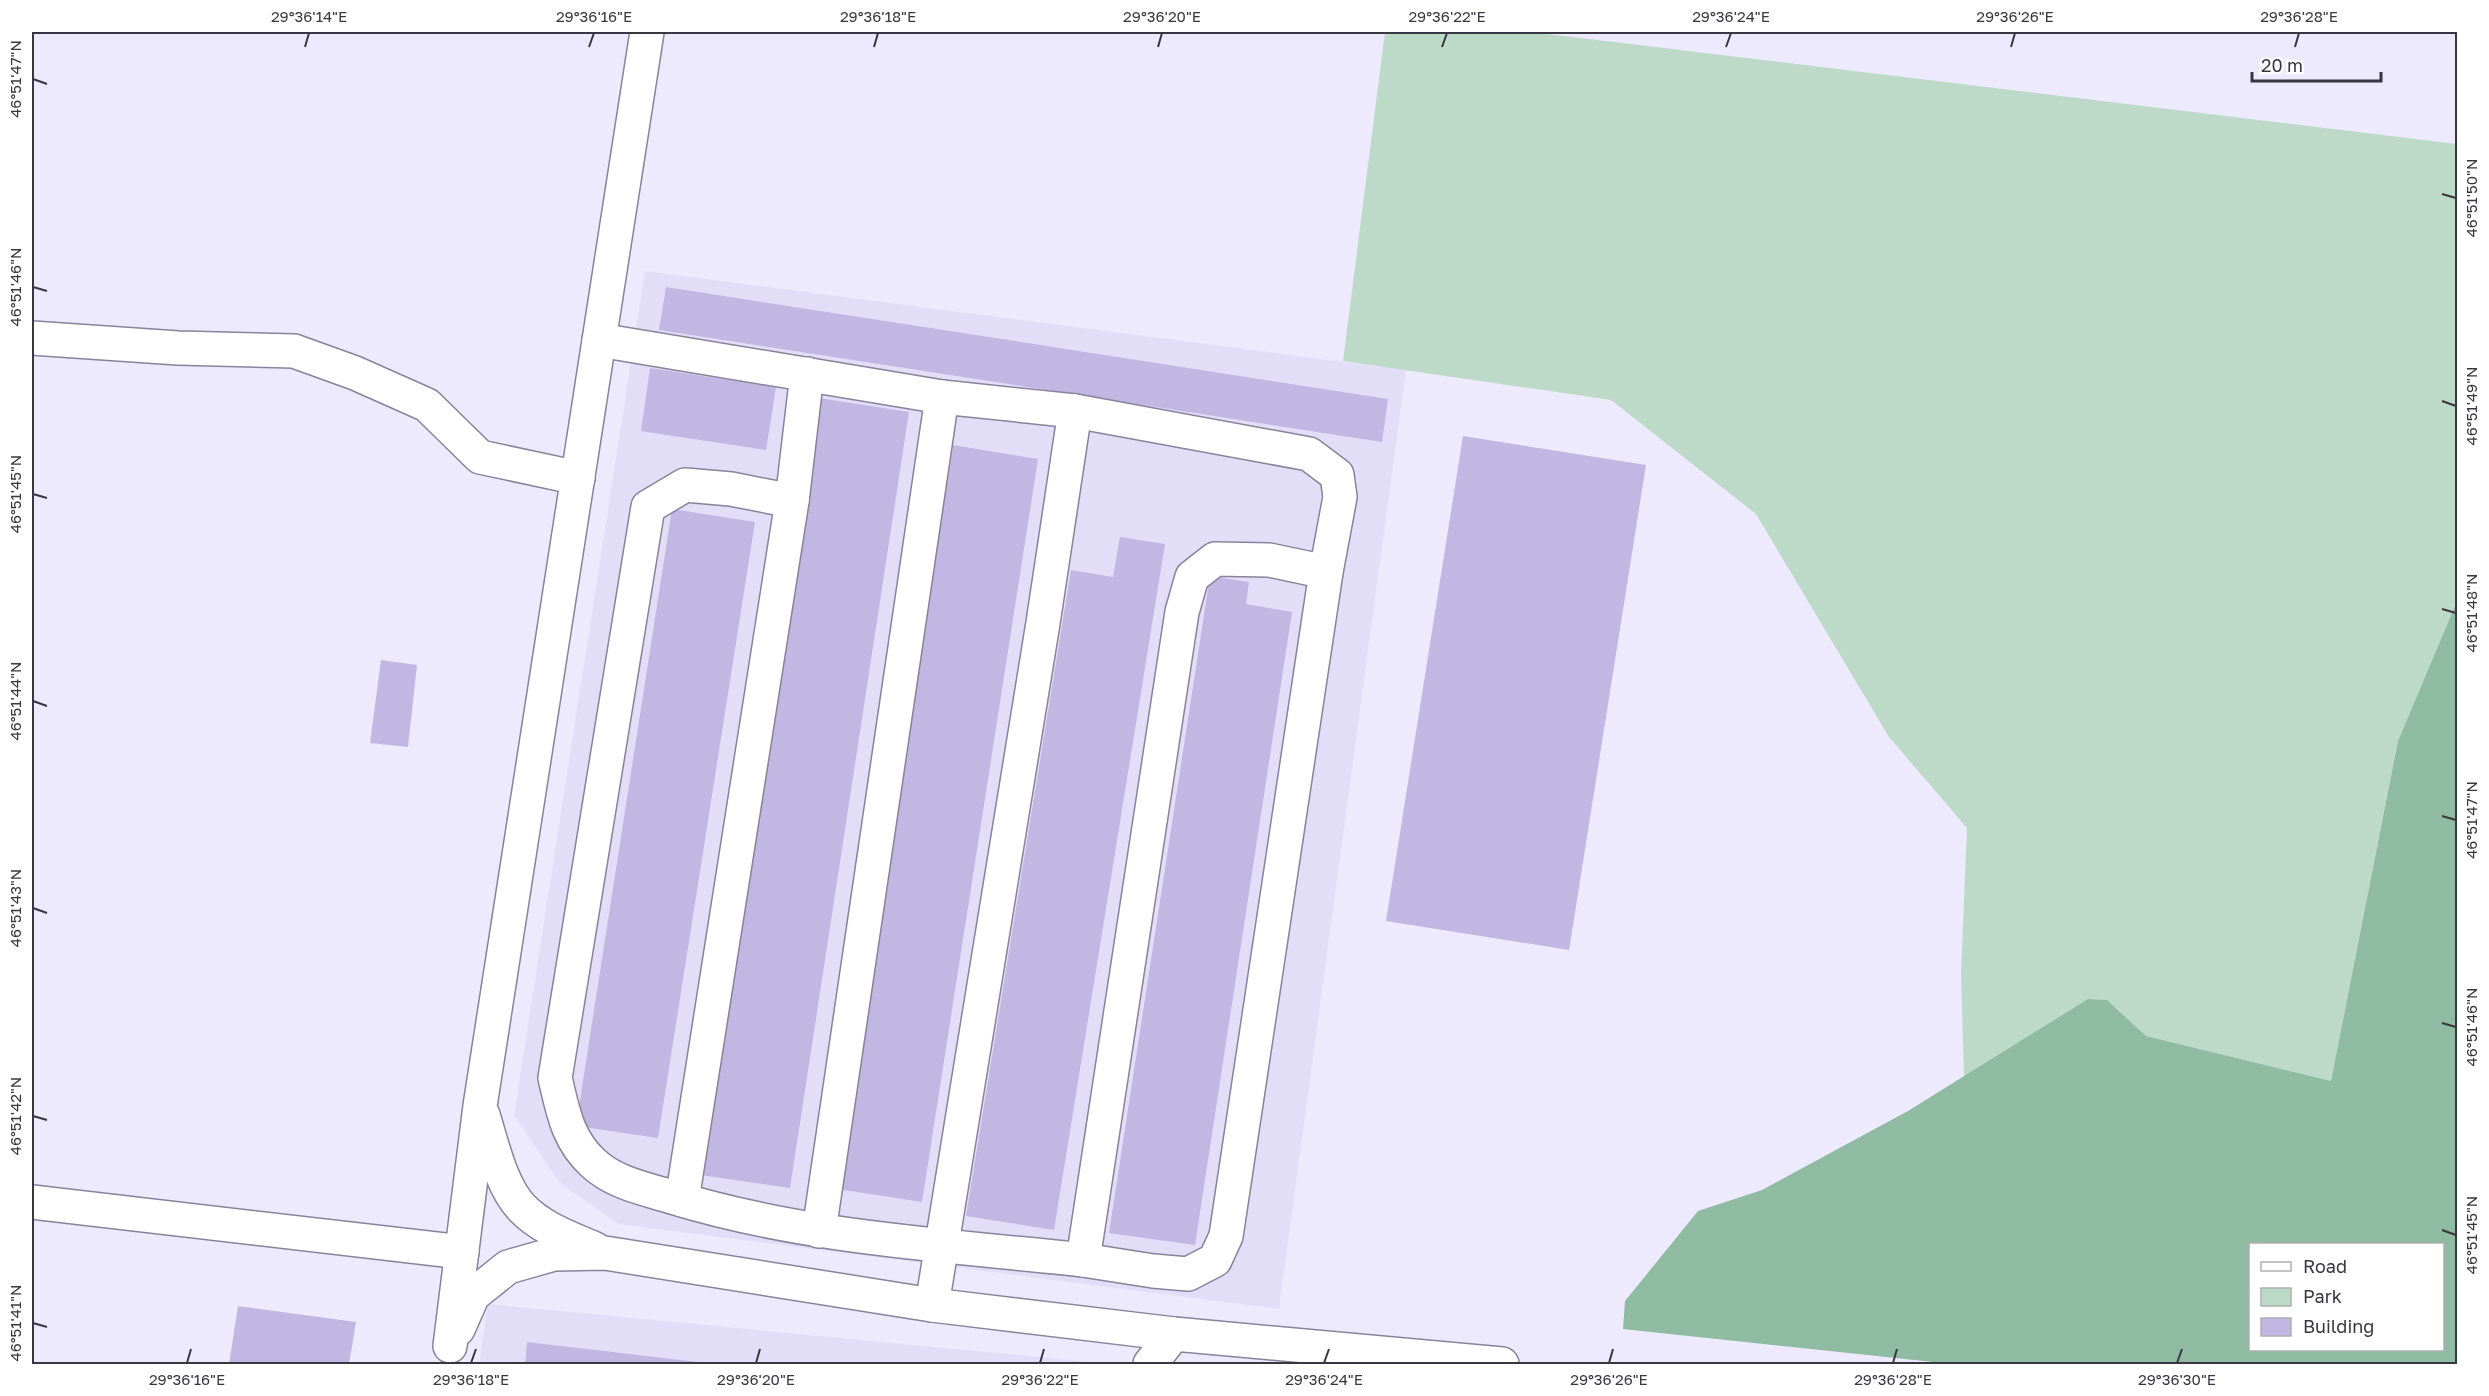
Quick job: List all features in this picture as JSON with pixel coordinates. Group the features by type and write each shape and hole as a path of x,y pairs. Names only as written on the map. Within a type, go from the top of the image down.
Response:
{"street":[{"path":"449,1355 480,1106 647,32"},
{"path":"32,338 178,348 294,351 355,373 427,405 480,457 578,478"},
{"path":"599,340 942,397 1076,411 1309,454 1336,475 1340,496 1326,572 1227,1236 1215,1260 1188,1274 1153,1271 1083,1260 819,1231 729,1214 626,1183 594,1164 568,1131 555,1078 648,507 685,485 731,489 792,501"},
{"path":"682,1200 792,501 807,374"},
{"path":"819,1231 942,397"},
{"path":"932,1305 1042,635 1076,411"},
{"path":"1083,1260 1182,612 1192,577 1215,559 1240,558 1269,560 1326,572"},
{"path":"480,1106 503,1176 522,1208 554,1232 605,1253"},
{"path":"32,1202 462,1252"},
{"path":"449,1355 473,1295 508,1267 554,1254 605,1253 932,1305 1374,1359 1502,1365"},
{"path":"1150,1365 1174,1334"}],"shaded area":[{"path":"645,271 1406,370 1279,1309 618,1224 559,1182 514,1115"},
{"path":"488,1304 1111,1364 479,1364"}],"green space":[{"path":"1385,32 1531,32 2457,144 2457,601 2398,741 2331,1081 2146,1036 2107,1000 2088,999 1964,1077 1961,973 1967,828 1889,737 1756,514 1611,400 1343,361"},
{"path":"2457,601 2457,1364 1952,1364 1623,1329 1625,1301 1698,1211 1762,1190 1908,1111 2088,999 2107,1000 2146,1036 2331,1081 2398,741"}],"building":[{"path":"666,287 1388,399 1382,442 659,330"},
{"path":"650,368 776,387 766,450 641,431"},
{"path":"819,398 909,412 790,1188 700,1175"},
{"path":"1463,436 1646,465 1569,950 1386,921"},
{"path":"953,445 1038,459 922,1202 837,1189"},
{"path":"672,509 755,522 658,1138 576,1126"},
{"path":"1120,537 1165,544 1054,1230 966,1216 1071,570 1113,577"},
{"path":"1210,576 1249,582 1246,604 1292,612 1195,1245 1109,1233"},
{"path":"381,660 417,665 408,747 370,743"},
{"path":"238,1306 356,1322 349,1364 229,1364"},
{"path":"527,1342 706,1363 706,1364 525,1364"}]}
